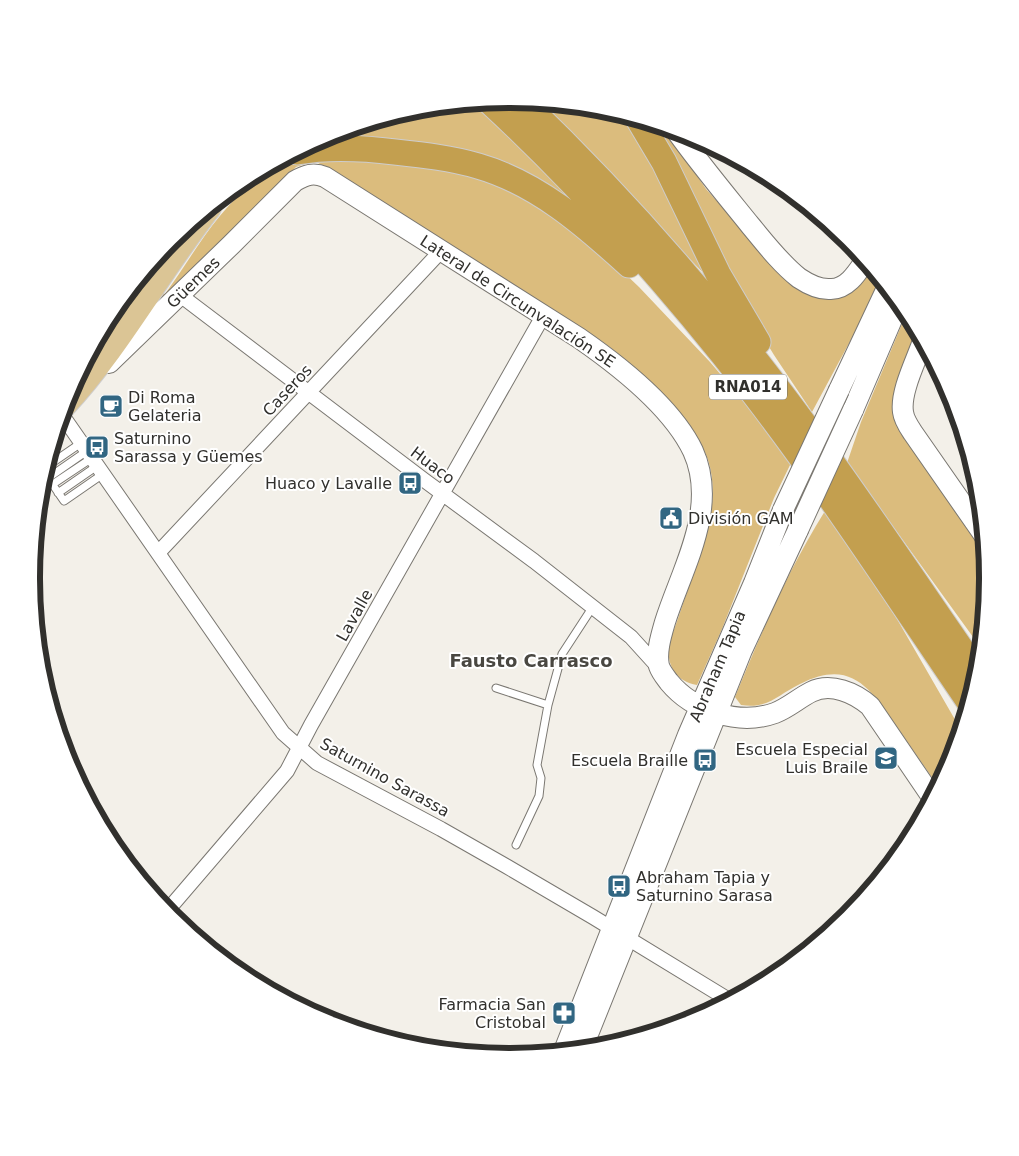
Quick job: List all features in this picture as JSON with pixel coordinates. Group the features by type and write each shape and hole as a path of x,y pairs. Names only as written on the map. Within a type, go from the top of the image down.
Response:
{"highway":[{"name":"RNA014","path":"497,109 536,146 624,238 692,317 755,396 864,548 964,695"},
{"name":"RNA014","path":"530,109 604,182 742,342 806,427 971,663"},
{"path":"644,128 664,162 718,274 806,427"},
{"path":"319,149 354,148 441,157 479,166 521,184 559,206 610,248 662,296 755,396"},
{"path":"864,548 920,640 959,712"},
{"path":"948,629 972,657"}],"main road":[{"name":"Güemes","path":"80,388 110,350 194,231"}],"street":[{"path":"685,142 760,236 788,268 801,279 824,289 833,290 850,280 861,267"},
{"name":"Lateral de Circunvalación SE","path":"310,175 316,174 335,183 604,355 646,391 677,426 693,451 697,462 702,484 701,507 695,537 661,635 658,653 660,670"},
{"name":"Güemes","path":"78,393 295,181 310,175"},
{"name":"Caseros","path":"158,553 441,251"},
{"name":"Huaco","path":"180,295 442,494 534,561 631,637 660,670"},
{"name":"Abraham Tapia","path":"568,1043 619,933 783,510 884,295"},
{"name":"Abraham Tapia","path":"707,710 742,650 853,410 896,311"},
{"name":"Lavalle","path":"173,904 287,771 543,316"},
{"path":"920,350 907,384 903,405 905,417 913,433 976,523"},
{"name":"Saturnino Sarassa","path":"67,422 283,733 317,763 441,829 723,996"},
{"path":"660,670 681,695 707,710 749,718 780,711 814,690 834,689 849,692 870,706 928,791"},
{"name":"Abraham Tapia","path":"585,1041 619,933"}],"lane":[{"path":"50,480 91,457"},
{"path":"50,480 91,457"},
{"path":"50,480 91,457"},
{"path":"50,480 64,501 91,457"},
{"path":"516,845 539,796 541,778 537,765 548,705 562,654 592,608"},
{"path":"496,688 548,705"}],"shaded area":[{"path":"482,110 596,224 575,209 346,138 388,124 448,113"},
{"path":"547,111 571,113 633,125 710,280"},
{"path":"653,131 671,137 706,189 794,287 806,294 828,299 846,294 855,288 867,275 877,286 869,306 812,412 746,309"},
{"path":"314,160 387,161 455,171 502,184 599,249 639,287 710,362 756,416 791,463 774,498 722,629 697,685 682,680 677,675 670,664 668,650 669,642 699,561 708,527 713,493 712,476 708,460 697,438 672,406 639,372 603,342 334,171 314,161 296,167 146,315 163,293 165,294 212,226 239,195 275,171"},
{"path":"148,278 104,342 119,317"},
{"path":"903,322 915,341 896,386 893,400 894,412 905,436 978,543 979,578 975,640 847,463 861,422"},
{"path":"825,511 897,619 956,722 934,780 878,700 858,681 846,676 833,674 818,677 759,705 741,705 735,697 776,602"}],"place":[{"name":"Di Roma Gelateria","path":"111,406"},
{"name":"Saturnino Sarassa y Güemes","path":"97,447"},
{"name":"Huaco y Lavalle","path":"410,483"},
{"name":"División GAM","path":"671,518"},
{"name":"Escuela Especial Luis Braile","path":"886,758"},
{"name":"Escuela Braille","path":"705,760"},
{"name":"Abraham Tapia y Saturnino Sarasa","path":"619,886"},
{"name":"Farmacia San Cristobal","path":"564,1013"}],"district":[{"name":"Fausto Carrasco","path":"531,661"}]}
